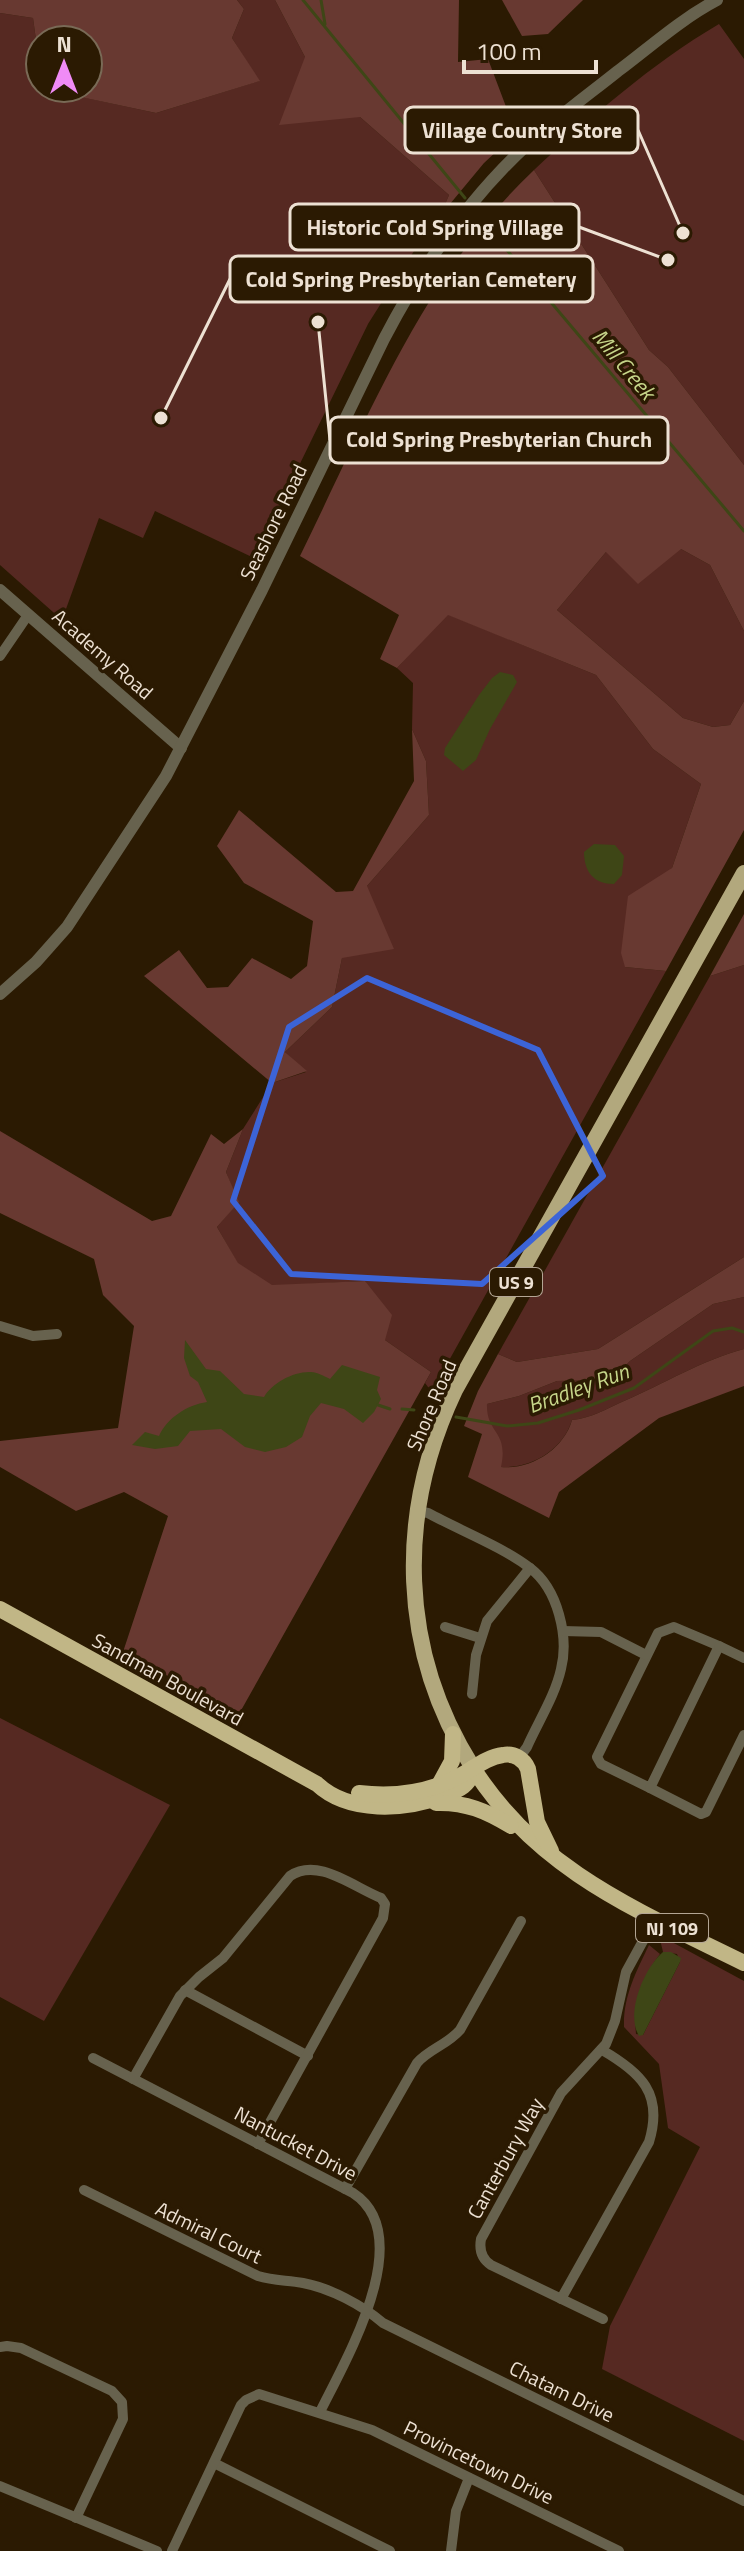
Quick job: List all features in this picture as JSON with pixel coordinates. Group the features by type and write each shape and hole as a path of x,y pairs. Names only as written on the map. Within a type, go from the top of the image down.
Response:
{"highway":[{"name":"Sandman Boulevard","path":"0,1609 317,1784 327,1793 367,1804 392,1807 414,1805 465,1785 471,1779 473,1768"},
{"path":"439,1785 452,1761 453,1734"},
{"path":"473,1768 501,1755 519,1758 528,1769 537,1822 555,1859"},
{"name":"Sandman Boulevard","path":"317,1784 362,1793 410,1793 439,1785 473,1768"},
{"name":"Shore Road","path":"473,1768 526,1834 589,1884 744,1963"},
{"path":"414,1805 448,1802 469,1805 526,1834"}],"main road":[{"name":"Shore Road","path":"473,1768 453,1734 433,1683 420,1633 413,1574 417,1511 427,1463 455,1390 744,873"}],"street":[{"name":"Seashore Road","path":"0,994 36,962 67,927 166,776 262,590 404,300 440,243 497,175 554,121 690,17 717,0"},
{"name":"Academy Road","path":"0,590 181,748"},
{"path":"0,656 28,615"},
{"path":"0,1326 33,1336 57,1334"},
{"path":"417,1511 428,1513 530,1568 544,1583 563,1631 563,1660 558,1679 519,1758"},
{"path":"472,1694 480,1638 487,1621 530,1568"},
{"path":"445,1627 480,1638"},
{"path":"744,1658 681,1628 669,1627 658,1633 597,1757 601,1764 701,1814 706,1812 744,1735"},
{"path":"563,1631 601,1632 646,1655"},
{"path":"650,1788 719,1646"},
{"path":"133,2079 185,1990 223,1958 290,1876 297,1872 321,1870 384,1894 383,1918 258,2144"},
{"name":"Canterbury Way","path":"603,2319 488,2263 480,2246 561,2093 602,2050 615,2021 626,1972 655,1919"},
{"path":"345,2189 417,2063 460,2030 521,1921"},
{"path":"185,1990 308,2056"},
{"path":"561,2299 649,2142 653,2129 653,2106 644,2083 627,2065 602,2050"},
{"name":"Nantucket Drive","path":"93,2058 345,2189 369,2206 378,2224 376,2275 367,2310 320,2412"},
{"name":"Admiral Court","path":"84,2190 258,2276 302,2282 367,2310"},
{"name":"Chatam Drive","path":"367,2310 383,2323 744,2501"},
{"path":"0,2347 21,2348 112,2391 122,2402 122,2421 76,2518"},
{"name":"Provincetown Drive","path":"214,2463 241,2405 253,2396 266,2394 372,2430 619,2551"},
{"path":"172,2551 214,2463 390,2551"},
{"path":"451,2551 456,2511 469,2478"},
{"path":"0,2486 157,2551"}],"highlighted area":[{"path":"367,978 538,1050 603,1176 482,1284 291,1274 233,1201 289,1027"}],"shaded area":[{"path":"0,0 237,0 244,9 232,38 260,81 156,113 104,102 104,24 34,24 33,18 0,13"},
{"path":"237,0 275,0 305,57 360,117 449,195 440,216 426,232 368,324 254,558 155,511 143,538 99,518 62,620 0,565 0,13 33,18 34,24 24,24 24,104 104,102 156,113 259,81 232,38 244,9"},
{"path":"275,0 459,0 458,62 488,59 516,133 484,163 440,216 449,195 360,117 279,125 305,57"},
{"path":"502,0 583,0 548,34 522,36"},
{"path":"719,24 744,59 744,465 668,367 649,350 534,170 622,92 669,56"},
{"path":"534,170 649,350 668,367 744,465 744,631 710,565 681,549 638,584 606,552 557,610 683,718 713,727 730,725 744,701 744,830 666,971 625,967 621,953 628,896 672,868 701,784 653,749 596,675 448,615 397,668 380,659 399,615 300,556 400,352 429,303 495,211"},
{"path":"681,549 710,565 744,631 744,701 730,725 713,727 683,718 557,610 606,552"},
{"path":"447,614 596,675 653,749 701,784 672,868 625,967 666,971 442,1373 434,1395 425,1383 431,1372 385,1340 365,1281 272,1286 238,1264 217,1227 238,1202 226,1172 243,1129 272,1083 306,1072 285,1052 332,1007 342,958 367,886 429,815 426,761 412,729 413,683 397,668"},
{"path":"500,672 513,675 517,682 476,760 463,771 444,755 445,748 479,695"},
{"path":"412,729 426,761 429,815 367,886 394,949 342,958 332,1007 285,1052 307,1071 272,1083 144,976 179,950 207,988 228,987 252,958 291,979 307,966 313,921 244,883 217,846 239,810 336,892 353,891 414,781"},
{"path":"594,844 615,845 624,856 622,875 614,884 600,882 588,870 584,852"},
{"path":"744,914 744,965 710,976"},
{"path":"744,965 744,1257 598,1349 517,1362 498,1354 710,976"},
{"path":"243,1129 226,1172 239,1202 217,1227 238,1263 272,1285 365,1281 392,1315 385,1340 431,1372 239,1714 123,1652 168,1516 124,1492 76,1511 0,1467 0,1441 118,1428 134,1326 103,1295 94,1259 0,1213 0,1131 152,1221 171,1216 211,1134 224,1144"},
{"path":"744,1257 744,1297 713,1304 630,1361 616,1375 599,1380 557,1381 487,1404 490,1421 502,1446 501,1467 512,1467 545,1456 562,1440 572,1420 599,1413 698,1366 744,1349 744,1386 659,1418 559,1492 549,1518 468,1477 482,1434 464,1426 498,1354 517,1362 598,1349"},
{"path":"744,1297 744,1349 698,1366 599,1413 572,1420 561,1440 544,1456 523,1465 500,1467 487,1419 487,1404 557,1381 599,1380 616,1375 630,1361 713,1304"},
{"path":"185,1340 206,1369 220,1371 244,1394 264,1397 278,1383 304,1372 330,1379 342,1365 380,1377 377,1390 381,1399 363,1423 344,1409 321,1403 310,1416 302,1437 286,1447 265,1452 245,1447 221,1429 190,1431 178,1446 155,1449 132,1445 145,1432 159,1436 178,1413 207,1402 198,1382 190,1376 184,1358"},
{"path":"0,1718 170,1805 44,2021 0,1997"},
{"path":"659,1935 744,1981 744,2441 602,2369 610,2326 700,2147 668,2128 659,2064 624,2027 628,1995 649,1945 660,1954 640,1991 636,2034 643,2035 680,1962 677,1954 663,1952"},
{"path":"663,1952 671,1952 681,1958 680,1962 643,2035 639,2036 635,2026 635,2004 643,1980"}],"waterway":[{"name":"Mill Creek","path":"303,0 465,198"},
{"name":"Mill Creek","path":"321,0 325,24"},
{"name":"Mill Creek","path":"479,217 744,531"},
{"name":"Bradley Run","path":"456,1417 507,1426 538,1423 634,1388 713,1331 732,1328 744,1332"},
{"name":"Bradley Run","path":"378,1405 390,1409"},
{"name":"Bradley Run","path":"402,1409 414,1410"},
{"name":"Bradley Run","path":"426,1412 434,1413"}],"place":[{"name":"Village Country Store","path":"683,233"},
{"name":"Historic Cold Spring Village","path":"668,260"},
{"name":"Cold Spring Presbyterian Church","path":"318,322"},
{"name":"Cold Spring Presbyterian Cemetery","path":"161,418"}]}
